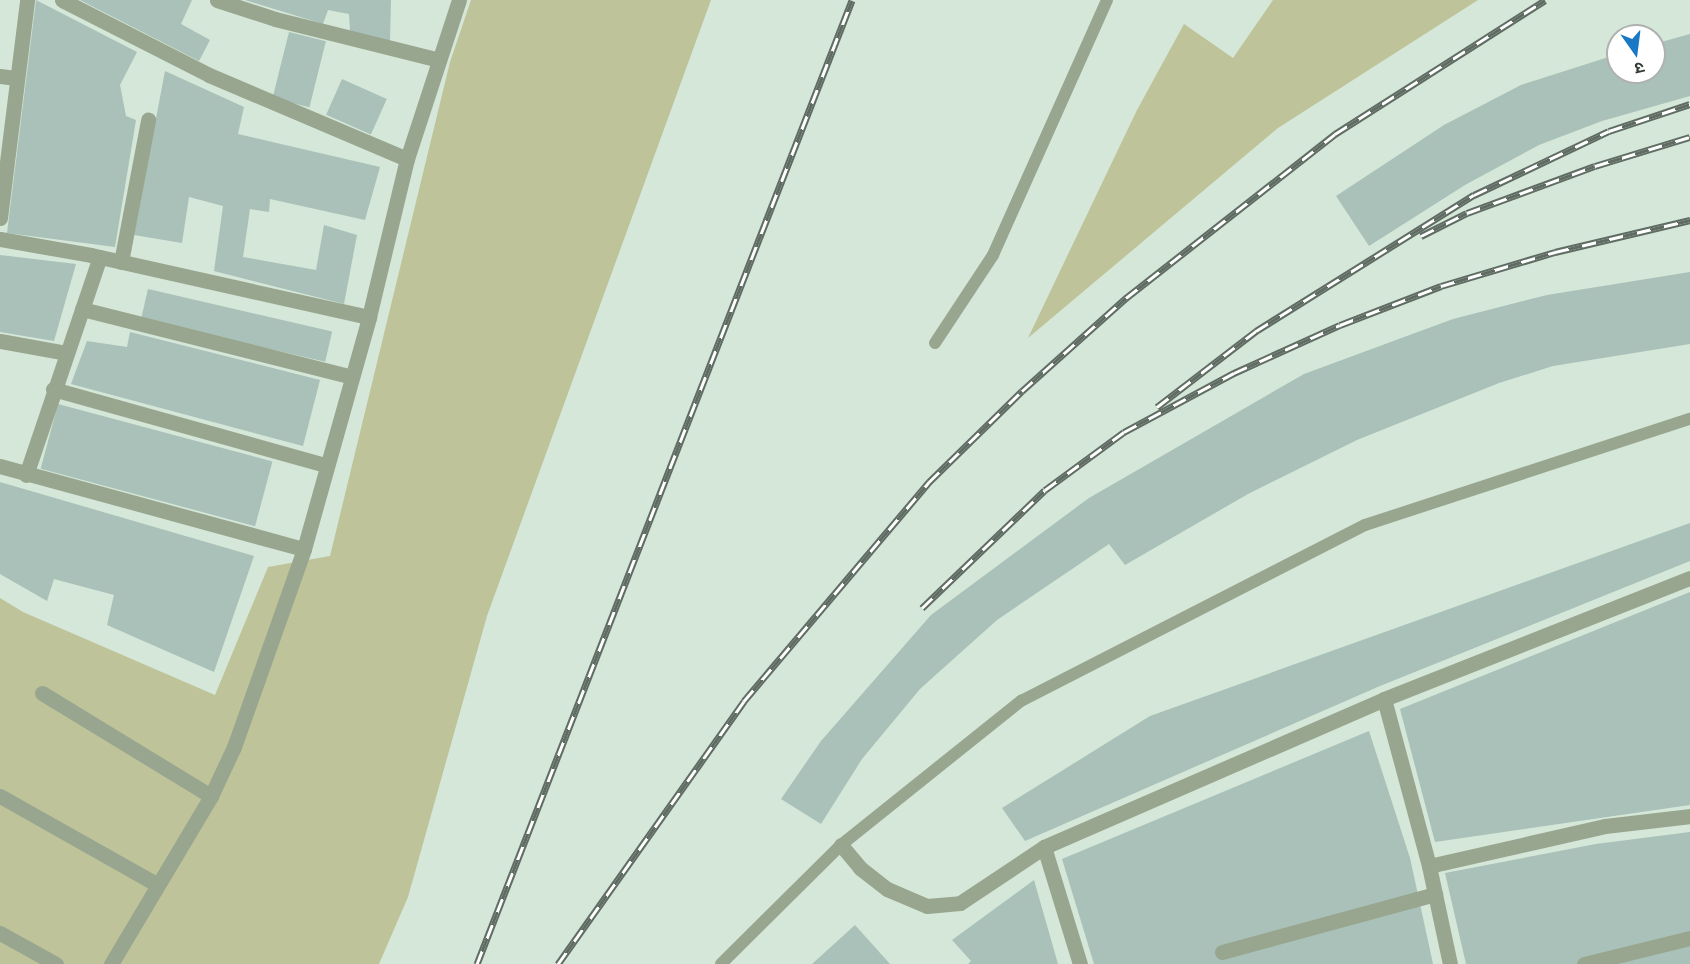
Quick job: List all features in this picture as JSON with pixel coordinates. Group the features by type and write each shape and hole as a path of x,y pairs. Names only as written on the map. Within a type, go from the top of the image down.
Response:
{"street":[{"path":"0,218 4,151 17,78 27,0"},
{"path":"62,0 220,80 407,159"},
{"path":"217,0 275,19 439,60"},
{"path":"111,964 156,884 211,796 234,747 304,549 369,317 407,159 459,0"},
{"path":"0,76 17,78"},
{"path":"121,262 148,120"},
{"path":"0,239 100,257 369,317"},
{"path":"26,475 53,389 100,257"},
{"path":"82,309 352,377"},
{"path":"0,341 66,353"},
{"path":"53,389 326,465"},
{"path":"0,466 26,475 304,549"},
{"path":"842,845 860,868 887,888 927,906 946,907 981,892 1044,847 1384,699 1690,578"},
{"path":"42,693 211,796"},
{"path":"1384,699 1429,866 1450,964"},
{"path":"0,796 156,884"},
{"path":"1429,866 1605,826 1690,816"},
{"path":"1044,847 1080,964"},
{"path":"1222,952 1435,894"},
{"path":"0,933 56,964"},
{"path":"1584,964 1690,938"}],"lane":[{"path":"935,343 993,255 1107,0"},
{"path":"721,964 842,845 1021,701 1355,531 1690,419"}],"green space":[{"path":"471,0 711,0 487,616 408,897 379,964 0,964 0,598 23,612 215,695 268,567 330,556 450,62"},
{"path":"1273,0 1478,0 1278,128 1028,338 1137,110 1184,24 1233,58"}],"building":[{"path":"36,0 137,52 120,85 126,116 136,120 115,247 7,233"},
{"path":"80,0 192,0 181,24 210,40 199,61"},
{"path":"245,0 391,0 390,41 350,31 349,14 328,10 323,24"},
{"path":"289,32 326,41 309,107 273,98"},
{"path":"1690,34 1690,96 1602,121 1539,145 1465,185 1369,246 1336,196 1444,125 1521,85 1606,58 1606,84 1666,84 1666,41"},
{"path":"165,71 244,107 238,134 380,167 365,220 270,199 269,212 250,209 243,257 316,270 324,225 357,235 344,304 214,271 223,206 189,197 182,243 134,235"},
{"path":"342,79 387,99 371,135 326,115"},
{"path":"0,255 76,264 54,341 0,332"},
{"path":"1690,272 1690,344 1553,366 1499,383 1357,440 1248,494 1125,565 1109,544 997,620 920,689 862,759 821,824 781,799 821,741 931,615 1089,498 1304,374 1453,319 1547,295"},
{"path":"148,289 332,332 325,362 141,319"},
{"path":"130,332 320,380 303,446 71,384 87,341 127,347"},
{"path":"58,404 272,461 255,526 41,469"},
{"path":"0,482 254,556 214,672 107,625 114,595 54,579 47,601 0,574"},
{"path":"1690,523 1690,561 1380,686 1025,841 1002,808 1150,716"},
{"path":"1690,592 1690,805 1435,842 1400,709"},
{"path":"1369,731 1410,858 1433,964 1094,964 1062,859"},
{"path":"1690,832 1690,964 1466,964 1445,873 1596,844"},
{"path":"1034,880 1058,964 968,964 971,961 952,940"},
{"path":"855,925 890,964 812,964"}],"railway":[{"path":"477,964 852,0"},
{"path":"558,964 744,701 929,482 1022,391 1126,298 1335,134 1545,0"},
{"path":"1157,407 1256,331 1474,195 1609,131 1690,104"},
{"path":"1421,236 1467,213 1595,166 1690,137"},
{"path":"922,608 1045,490 1124,432 1234,373 1340,325 1441,286 1555,252 1690,220"}]}
